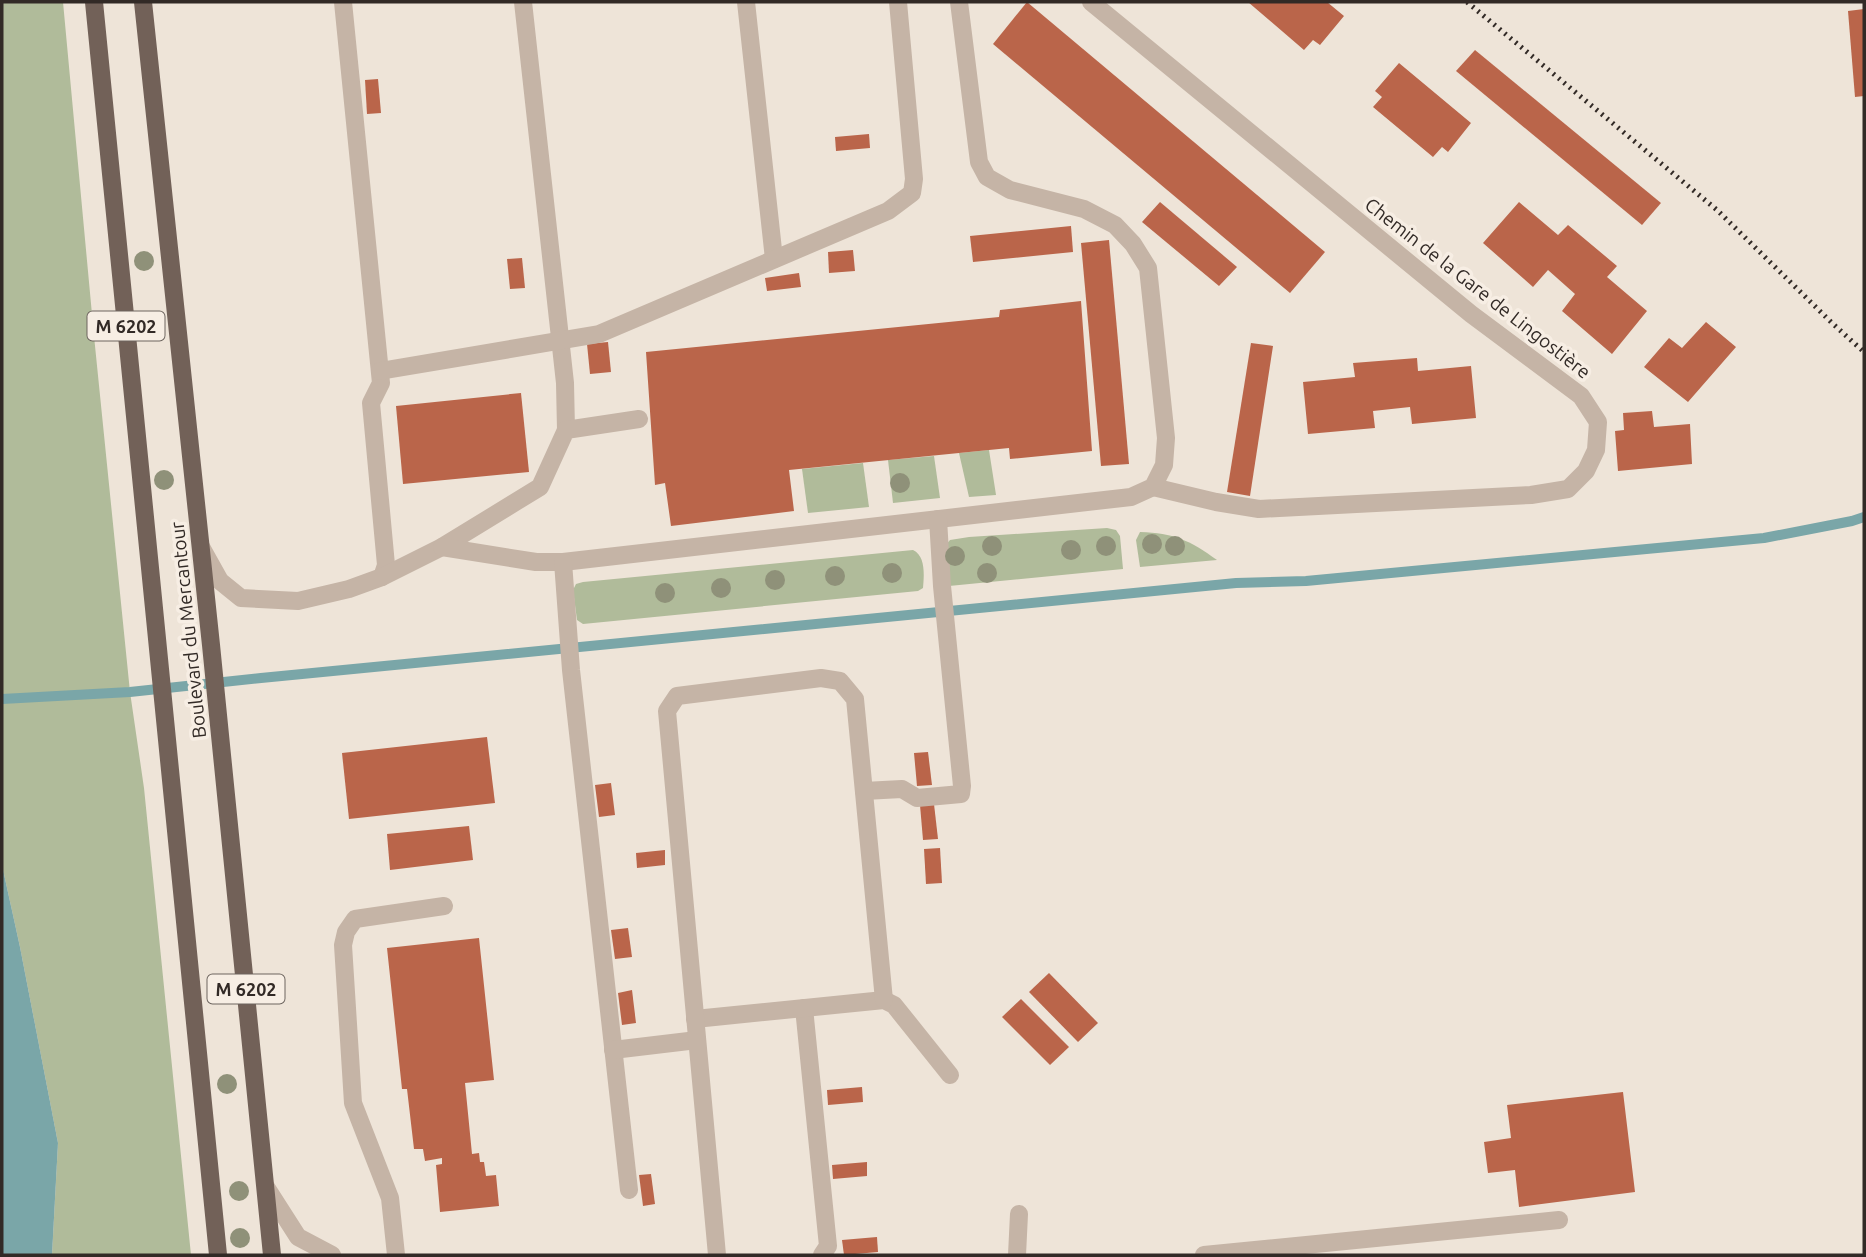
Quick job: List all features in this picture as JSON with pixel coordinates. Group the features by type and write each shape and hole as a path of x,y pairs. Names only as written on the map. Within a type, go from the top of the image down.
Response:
{"main road":[{"name":"Boulevard du Mercantour","path":"94,2 218,1255"},
{"name":"Boulevard du Mercantour","path":"142,2 201,547 272,1255"}],"street":[{"path":"343,2 381,383 371,403 386,565 382,577"},
{"path":"201,547 220,581 241,598 298,601 349,589 382,577 442,547 540,487 566,430 565,383 523,2"},
{"path":"746,2 774,259"},
{"path":"380,371 599,334 888,211 912,193 914,179 898,2"},
{"name":"Chemin de la Gare de Lingostière","path":"1091,2 1460,305 1581,396 1598,422 1596,450 1586,471 1568,489 1531,495 1259,509 1153,487"},
{"path":"442,547 536,562 563,562 1131,497 1153,487 1164,465 1166,438 1148,268 1133,244 1115,225 1083,209 1010,190 987,177 979,162 960,10"},
{"path":"566,430 639,419"},
{"path":"864,791 902,789 917,798 961,794 938,519"},
{"path":"563,562 571,670 629,1190"},
{"path":"718,1255 667,711 677,696 821,678 840,681 855,699 884,1000"},
{"path":"396,1255 390,1198 353,1103 343,945 346,932 355,919 444,906"},
{"path":"695,1019 884,1000 894,1005 950,1075"},
{"path":"804,1008 828,1246 822,1255"},
{"path":"613,1050 697,1040"},
{"path":"266,1187 298,1237 332,1255"},
{"path":"1017,1255 1019,1214"},
{"path":"1204,1255 1559,1220"}],"green space":[{"path":"2,2 63,2 130,692 144,788 191,1255 52,1255 58,1143 2,865"},
{"path":"989,450 996,495 969,497 959,453"},
{"path":"934,456 940,498 893,503 888,460"},
{"path":"863,463 869,507 808,513 802,469"},
{"path":"1107,528 1116,530 1120,536 1123,569 949,586 945,546 950,540"},
{"path":"1140,532 1181,539 1217,560 1140,567 1136,540"},
{"path":"913,550 920,557 923,567 923,588 918,591 583,624 577,620 573,590 576,584 583,582"}],"water":[{"path":"2,865 58,1143 52,1255 2,1255"}],"building":[{"path":"1027,2 1325,252 1290,293 993,44"},
{"path":"1248,2 1327,2 1344,16 1320,45 1313,40 1304,50"},
{"path":"1864,9 1864,96 1855,97 1848,11"},
{"path":"1475,50 1661,203 1642,225 1456,71"},
{"path":"1399,63 1471,123 1448,152 1442,147 1433,157 1373,107 1382,97 1375,91"},
{"path":"378,79 381,113 367,114 365,80"},
{"path":"869,134 870,148 836,151 835,137"},
{"path":"1160,202 1237,267 1219,286 1142,222"},
{"path":"1519,202 1558,235 1568,225 1617,266 1607,277 1647,311 1612,354 1562,311 1575,294 1548,270 1533,287 1483,243"},
{"path":"1071,226 1073,252 973,262 970,236"},
{"path":"1109,240 1129,464 1101,466 1081,243"},
{"path":"853,250 855,271 829,273 828,252"},
{"path":"522,258 525,288 510,289 507,259"},
{"path":"799,273 801,287 767,291 765,278"},
{"path":"1081,301 1092,451 1010,459 1009,448 789,470 794,511 671,526 665,483 655,485 646,352 999,317 1000,310"},
{"path":"1706,322 1736,347 1688,402 1644,367 1669,338 1682,348"},
{"path":"608,342 611,372 590,374 587,344"},
{"path":"1251,343 1273,346 1250,496 1227,492"},
{"path":"1417,358 1418,371 1471,366 1476,418 1412,424 1410,407 1373,411 1375,428 1308,434 1303,382 1355,377 1353,363"},
{"path":"521,393 529,472 403,484 396,406"},
{"path":"1652,411 1654,427 1690,424 1692,464 1618,471 1615,431 1624,430 1623,413"},
{"path":"487,737 495,803 349,819 342,753"},
{"path":"928,752 932,785 917,786 914,753"},
{"path":"611,783 615,815 599,817 595,785"},
{"path":"934,804 938,839 923,840 920,805"},
{"path":"469,826 473,860 390,870 387,834"},
{"path":"940,848 942,883 926,884 924,849"},
{"path":"665,850 665,865 637,868 636,853"},
{"path":"628,928 632,957 615,959 611,930"},
{"path":"479,938 494,1080 465,1083 472,1154 479,1153 480,1162 484,1162 486,1176 496,1175 499,1206 440,1212 436,1165 442,1164 442,1158 425,1161 423,1149 414,1149 407,1089 402,1089 387,948"},
{"path":"1049,973 1098,1023 1078,1042 1029,992"},
{"path":"632,990 636,1023 622,1025 618,993"},
{"path":"1021,999 1069,1047 1050,1065 1002,1017"},
{"path":"862,1087 863,1102 828,1105 827,1090"},
{"path":"1623,1092 1635,1192 1519,1207 1515,1170 1488,1173 1484,1142 1511,1138 1507,1105"},
{"path":"867,1162 867,1176 833,1179 832,1165"},
{"path":"651,1174 655,1204 643,1206 639,1175"},
{"path":"877,1237 878,1252 844,1255 842,1240"}],"waterway":[{"path":"2,699 130,692 1236,583 1306,581 1764,538 1864,517"}],"railway":[{"path":"1467,2 1717,210 1864,352"}]}
